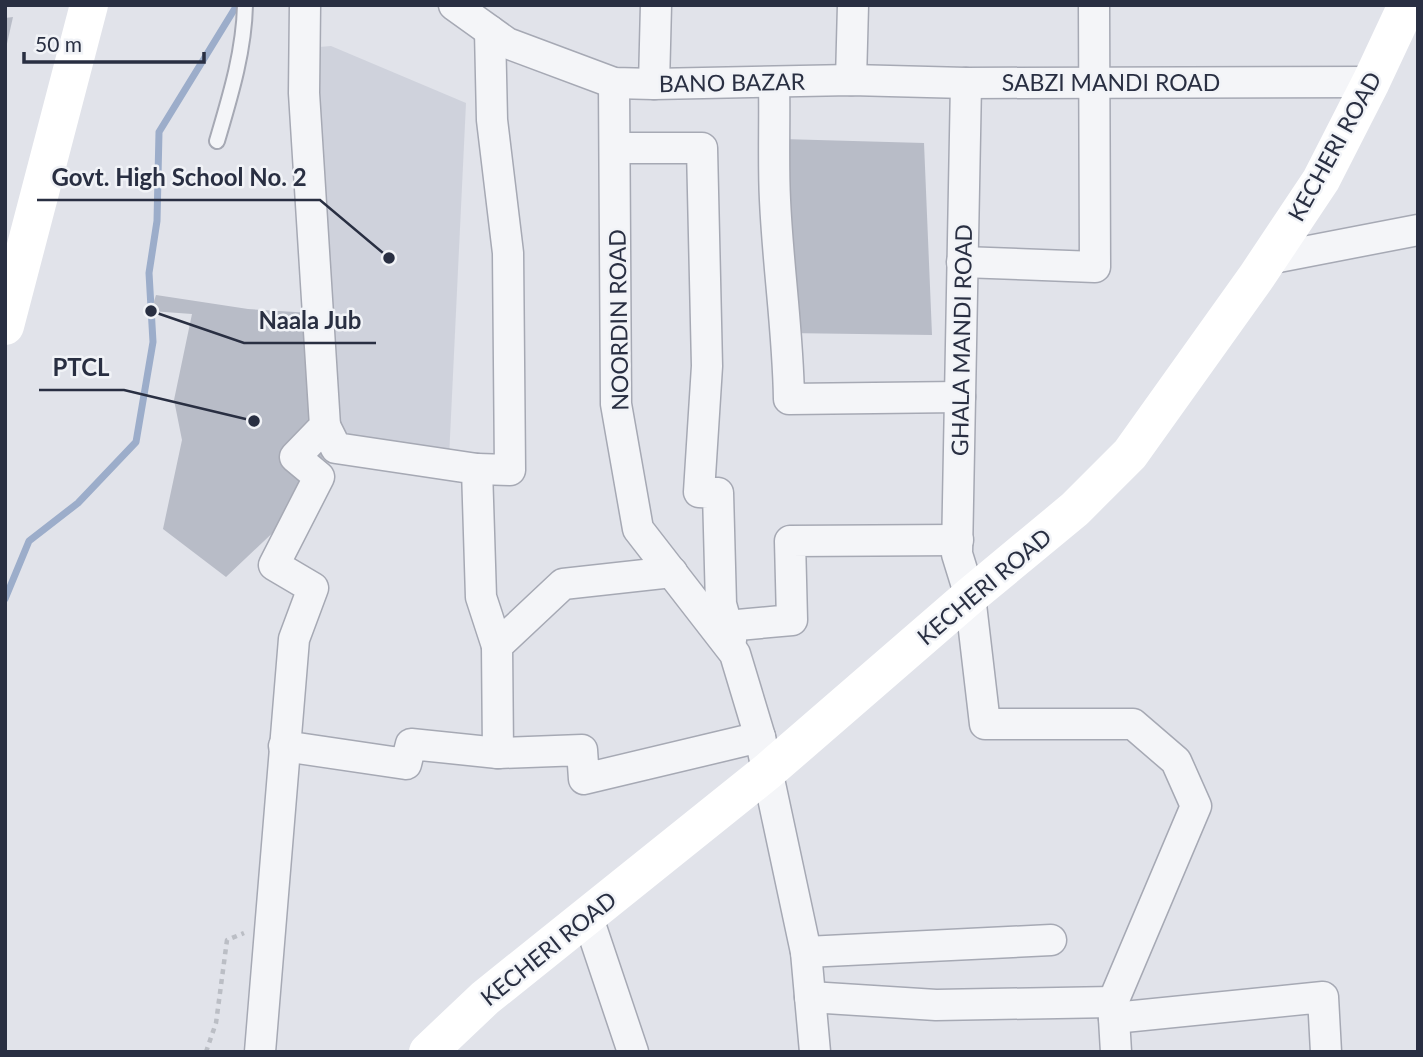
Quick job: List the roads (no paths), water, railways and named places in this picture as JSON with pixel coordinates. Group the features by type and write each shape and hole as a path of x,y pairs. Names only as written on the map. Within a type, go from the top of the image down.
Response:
{"street":[{"path":"5,326 89,5"},
{"path":"305,5 304,93 325,426 336,447 477,469 510,470 508,253 492,120 490,31"},
{"name":"BANO BAZAR","path":"454,5 508,43 614,83 654,85 851,80"},
{"path":"654,85 656,5"},
{"path":"851,80 853,5"},
{"path":"962,262 1095,267 1094,5"},
{"name":"KECHERI ROAD","path":"428,1052 485,998 587,915 764,754 970,596 1075,509 1130,454 1321,180 1407,5"},
{"name":"SABZI MANDI ROAD","path":"851,80 966,83 1371,82"},
{"path":"774,82 775,199 789,399 960,397"},
{"name":"NOORDIN ROAD","path":"614,83 616,404 638,528 731,640 764,754 806,952 815,1052"},
{"name":"GHALA MANDI ROAD","path":"966,83 957,554 970,596 985,723 1133,724 1176,761 1196,806 1113,1010"},
{"path":"615,148 702,148 707,366 699,492 718,492 721,604 731,640 792,620 790,541 958,540"},
{"path":"1268,259 1418,230"},
{"path":"260,1052 294,639 313,588 274,565 319,477 295,457 325,426"},
{"path":"477,469 481,597 497,646 498,753"},
{"path":"497,646 563,584 672,572"},
{"path":"284,746 406,764 411,744 498,753 582,750 584,779 764,754"},
{"path":"587,915 633,1052"},
{"path":"806,952 1051,940"},
{"path":"810,997 936,1005 1113,1010 1323,997 1326,1052"},
{"path":"1113,1010 1116,1052"}],"lane":[{"path":"216,141 235,77 244,5"}],"waterway":[{"path":"5,599 29,541 78,503 136,442 153,342 149,273 157,221 159,132 237,5"}],"place":[{"name":"Govt. High School No. 2","path":"389,258"},
{"name":"Naala Jub","path":"151,311"},
{"name":"PTCL","path":"254,421"}]}
